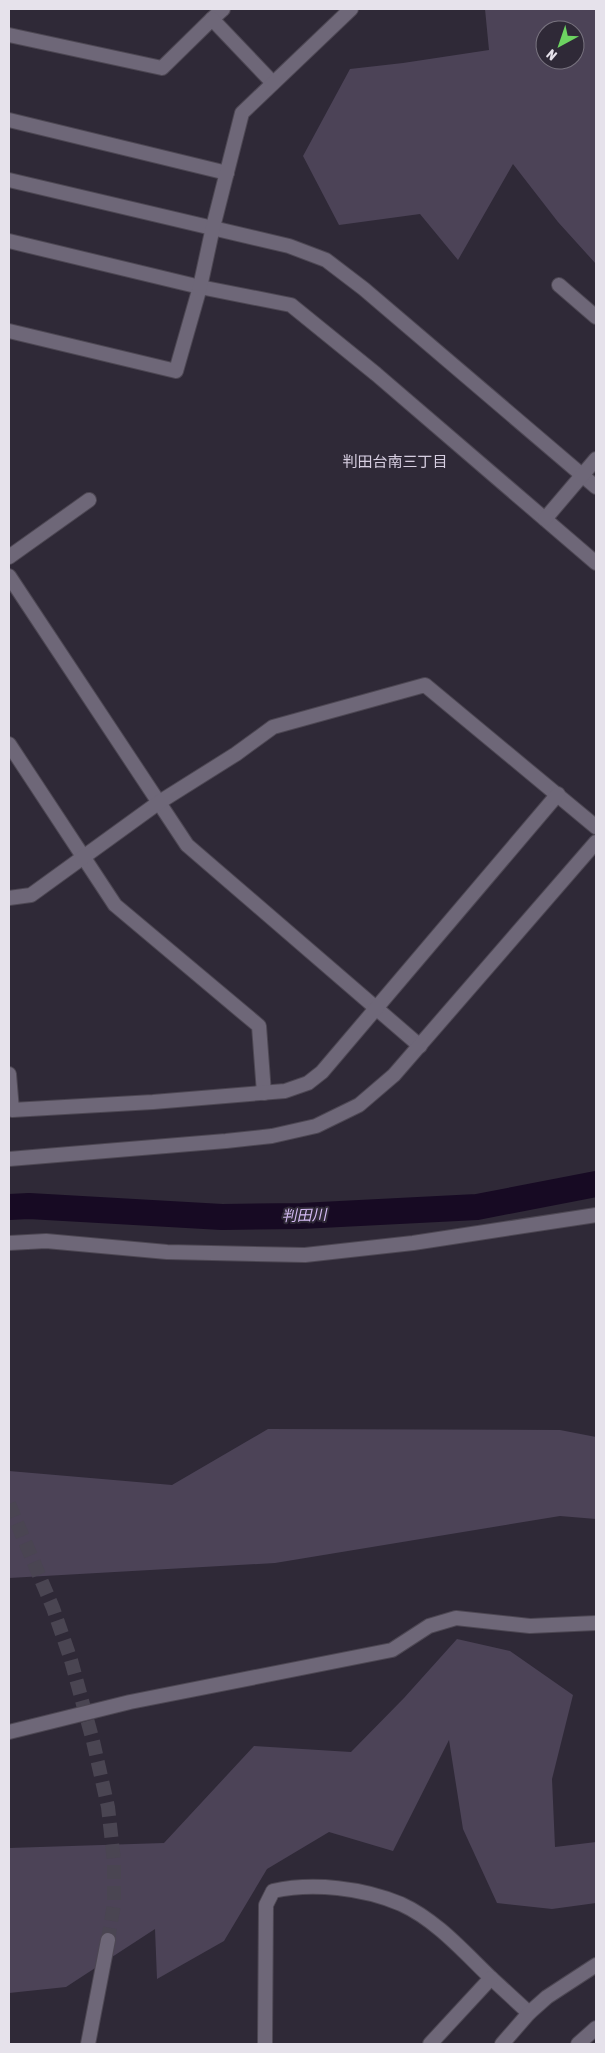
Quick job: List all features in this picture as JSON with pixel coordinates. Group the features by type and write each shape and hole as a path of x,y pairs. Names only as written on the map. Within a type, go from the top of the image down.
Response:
{"street":[{"path":"9,35 162,68 223,9"},
{"path":"9,331 176,371 200,287 242,113 351,9"},
{"path":"212,19 273,83"},
{"path":"9,120 227,173"},
{"path":"9,180 289,246 326,260 371,295 596,487"},
{"path":"9,241 200,287 290,305 376,374 596,563"},
{"path":"559,285 596,317"},
{"path":"545,519 596,459"},
{"path":"9,557 89,500"},
{"path":"9,576 187,845 420,1046"},
{"path":"9,898 31,895 158,803 236,754 273,727 425,685 596,827"},
{"path":"9,745 115,905 259,1026 264,1093"},
{"path":"9,1074 12,1110 264,1093 285,1091 308,1082 322,1072 558,794"},
{"path":"9,1159 272,1136 316,1126 359,1104 394,1076 596,842"},
{"path":"9,1243 46,1241 167,1252 304,1255 413,1243 596,1215"},
{"path":"9,1732 130,1702 392,1650 429,1626 456,1618 530,1626 596,1623"},
{"path":"265,2044 266,1906 273,1891 308,1887 335,1888 369,1894 401,1904 430,1921 529,2013"},
{"path":"88,2044 108,1940"},
{"path":"502,2044 529,2013 547,1996 596,1965"},
{"path":"430,2044 491,1978"},
{"path":"578,2044 596,2028"}],"shaded area":[{"path":"485,9 596,9 596,264 558,222 513,164 458,260 420,214 339,225 303,156 350,69 489,50"},
{"path":"268,1429 560,1430 596,1437 596,1519 560,1516 275,1563 9,1578 9,1471 172,1485"},
{"path":"457,1639 510,1651 573,1695 552,1779 555,1847 596,1842 596,1903 552,1909 497,1903 463,1829 449,1740 393,1851 329,1832 267,1869 224,1941 157,1979 155,1929 66,1987 9,1993 9,1848 164,1843 254,1746 351,1752 404,1698"}],"waterway":[{"name":"判田川","path":"9,1207 29,1206 222,1217 301,1216 477,1207 596,1184"}],"tunnel":[{"path":"9,1504 53,1608 71,1660 93,1741 108,1807 114,1861 114,1904 108,1940"}],"district":[{"name":"判田台南三丁目","path":"395,461"}]}
